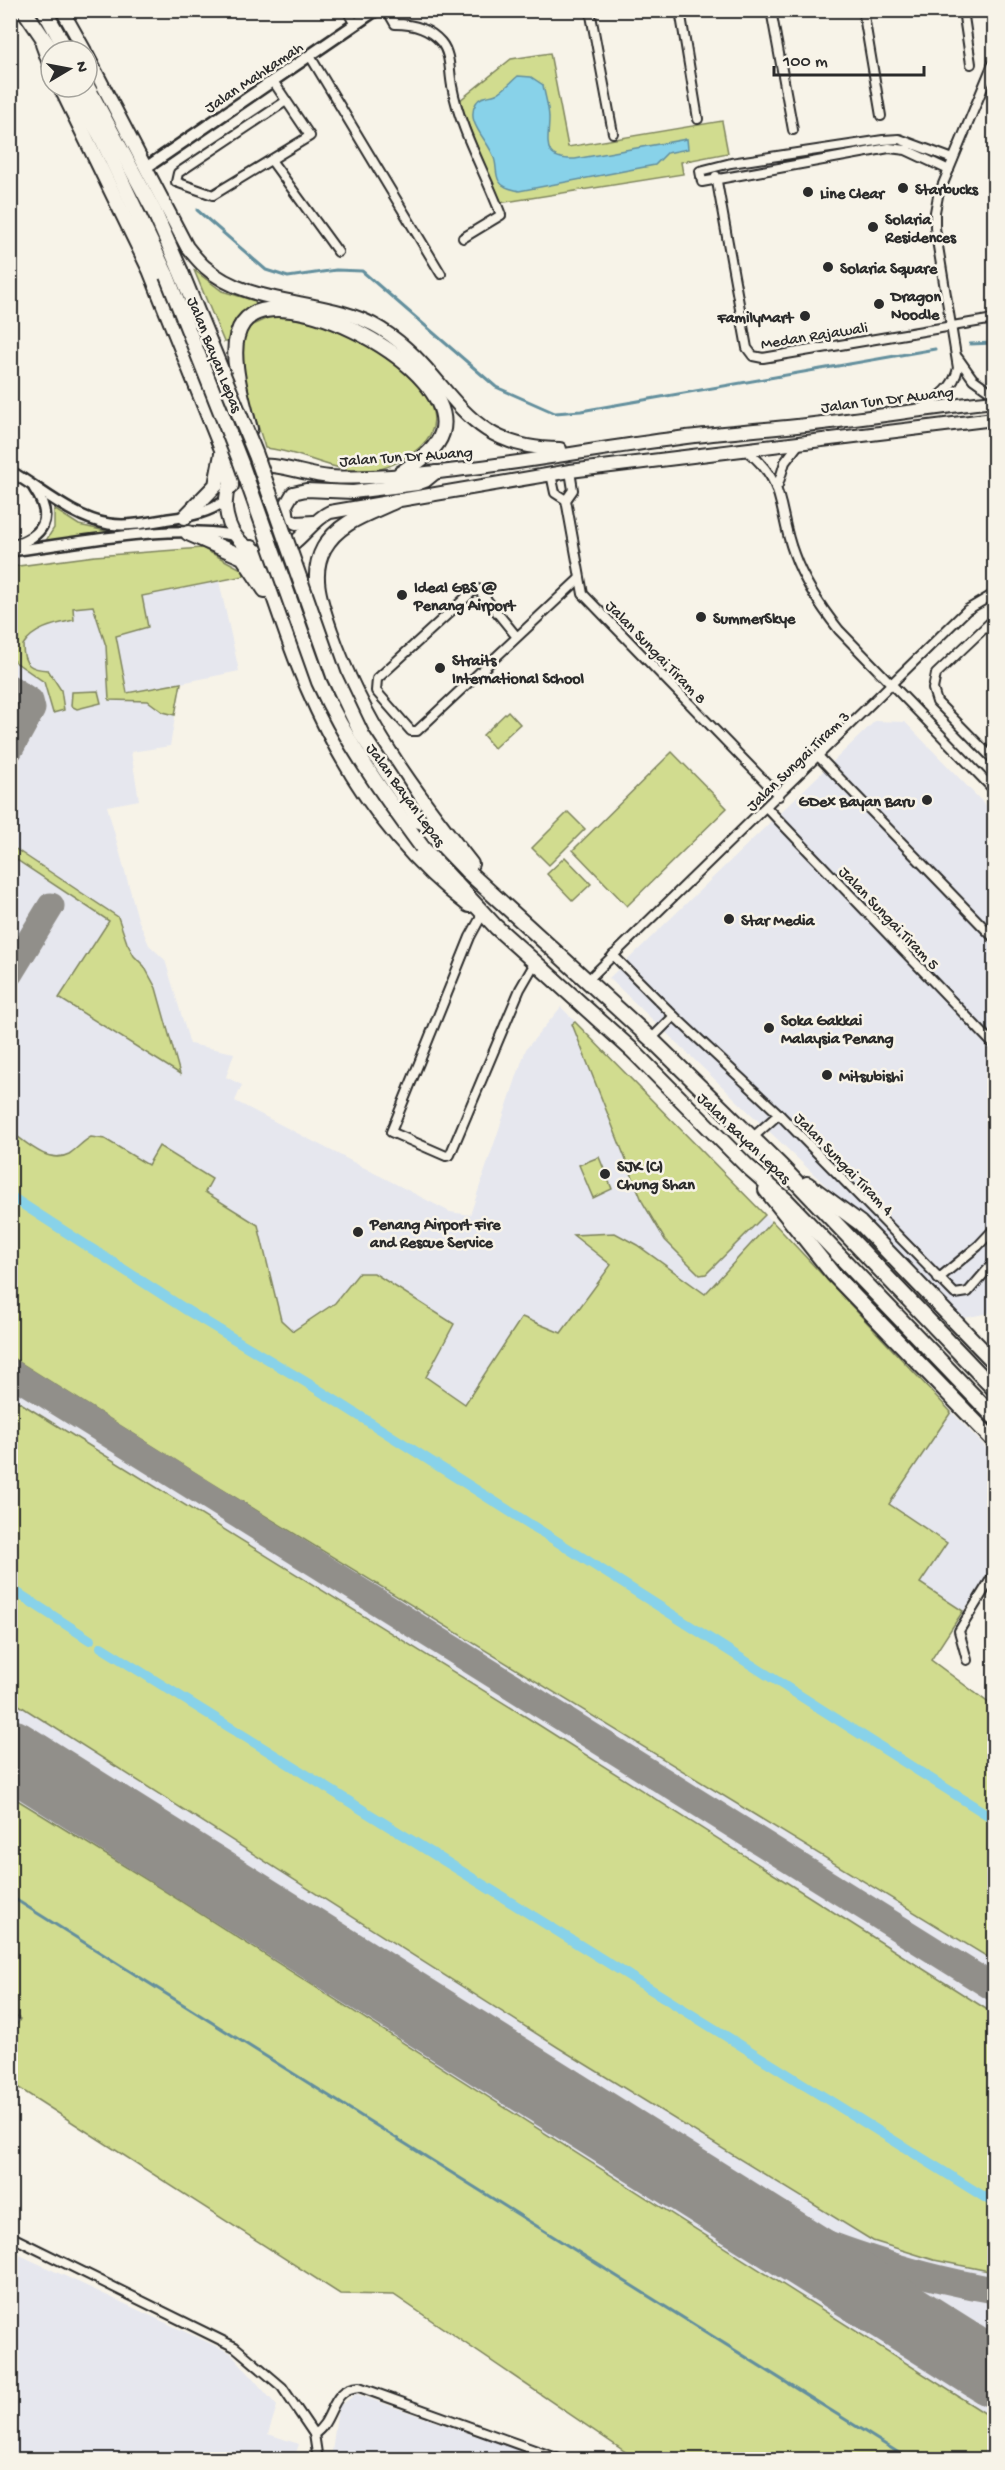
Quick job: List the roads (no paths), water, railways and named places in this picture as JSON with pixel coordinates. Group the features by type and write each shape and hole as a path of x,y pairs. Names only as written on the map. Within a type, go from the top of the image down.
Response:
{"highway":[{"path":"24,10 43,39"},
{"path":"44,10 60,39"},
{"path":"39,34 41,39"},
{"path":"67,99 150,270 223,452 231,486"},
{"name":"Jalan Bayan Lepas","path":"80,99 174,273 256,454 303,594 348,707 386,772 419,821 466,870 651,1039 782,1166 888,1281 994,1389"},
{"name":"Jalan Bayan Lepas","path":"94,99 139,180 174,273 291,608 324,693 373,781 422,847 496,927 632,1050 747,1166 787,1201 994,1417"},
{"path":"256,454 240,391 235,342 241,325 248,316 263,310 283,309 317,316 368,337 408,366 434,392 444,417 442,433 428,454 400,474"},
{"path":"185,517 216,485 223,452"},
{"path":"396,501 351,521 334,535 319,560 317,590 342,663 373,729 411,788 499,900"},
{"path":"188,533 243,557 252,566 281,618"},
{"path":"252,548 262,564 324,724 384,823 434,879 496,927"},
{"path":"747,1166 833,1274 994,1442"},
{"path":"782,1166 860,1223 994,1361"}],"main road":[{"path":"62,10 78,39"},
{"name":"Jalan Mahkamah","path":"147,167 376,10"},
{"path":"99,77 187,247 206,269 238,288 277,298 326,306 355,315 382,329 407,350 465,413 500,438 520,446 600,449"},
{"name":"Jalan Tun Dr Awang","path":"233,535 228,524 226,500 239,474 251,467 268,467 328,477 358,478 436,472 600,449 994,400"},
{"name":"Jalan Tun Dr Awang","path":"252,548 270,552 290,547 314,522 330,512 570,471 747,452 994,419"},
{"path":"314,522 296,523 288,519 286,505 293,493 306,490 353,492 417,484 425,482 436,472"},
{"path":"233,535 252,548"}],"street":[{"path":"347,10 355,25"},
{"path":"387,10 396,24 418,26 433,35 447,52 452,87 465,127 501,214 463,238"},
{"path":"590,10 613,133"},
{"path":"680,10 698,119"},
{"path":"771,10 793,130"},
{"path":"863,10 881,116"},
{"path":"963,10 971,64"},
{"path":"310,56 441,274"},
{"path":"916,411 948,389 956,378 958,357 935,228 938,196 994,61"},
{"path":"273,81 310,136 213,195 176,182 178,173 286,101"},
{"path":"949,170 906,150 889,148 702,182 700,171 883,140 898,140 953,159"},
{"path":"271,160 338,252"},
{"name":"Medan Rajawali","path":"715,167 747,348 753,356 763,358 952,325"},
{"path":"952,325 994,319"},
{"path":"958,357 973,379 994,394"},
{"path":"798,445 784,462 778,485 785,524 806,583 838,630 994,790"},
{"path":"747,452 763,464 778,485"},
{"path":"10,471 92,520 111,524 135,524 185,517 216,508 226,500"},
{"name":"Jalan Sungai Tiram 8","path":"570,471 573,490 566,500 583,594 779,796"},
{"name":"Jalan Sungai Tiram 8","path":"551,474 555,494 566,500"},
{"path":"10,549 32,540 39,533 44,522 45,510 31,483"},
{"path":"10,549 136,535 188,533 233,535"},
{"path":"517,637 478,589 473,591 377,679 376,691 411,731 417,731 579,579"},
{"name":"Jalan Sungai Tiram 3","path":"587,981 967,610 994,594"},
{"path":"994,619 936,674 933,689 937,702 994,760"},
{"path":"819,757 994,938"},
{"name":"Jalan Sungai Tiram 5","path":"767,807 994,1045"},
{"path":"482,915 470,937 391,1132 446,1156 450,1155 520,989 535,963"},
{"path":"613,954 674,1016 651,1039"},
{"name":"Jalan Sungai Tiram 4","path":"674,1016 779,1114 955,1294 968,1292 994,1262"},
{"path":"752,1138 779,1114"},
{"path":"938,1279 978,1246 994,1228"},
{"path":"967,1660 959,1631 994,1574"},
{"path":"10,2236 235,2347 282,2387 314,2434 318,2460"},
{"path":"314,2434 321,2430 339,2395 351,2387 359,2386 562,2460"}],"water":[{"path":"518,76 531,77 543,85 549,114 549,148 556,156 575,159 687,139 688,149 667,153 655,165 519,191 508,188 498,178 494,158 475,124 473,110 480,99 499,93"}],"waterway":[{"path":"197,210 266,270 288,277 336,270 362,271 496,387 555,413 581,411 935,349"},
{"path":"970,344 994,343"},
{"path":"10,1196 188,1311 314,1387 994,1819"},
{"path":"10,1588 90,1640"},
{"path":"101,1647 994,2203"},
{"path":"10,1896 910,2460"}],"place":[{"name":"Starbucks","path":"903,188"},
{"name":"Line Clear","path":"808,192"},
{"name":"Solaria Residences","path":"873,227"},
{"name":"Solaria Square","path":"828,267"},
{"name":"Dragon Noodle","path":"879,304"},
{"name":"FamilyMart","path":"805,316"},
{"name":"Ideal GBS @ Penang Airport","path":"402,595"},
{"name":"SummerSkye","path":"701,617"},
{"name":"Straits International School","path":"440,668"},
{"name":"GDex Bayan Baru","path":"927,800"},
{"name":"Star Media","path":"729,919"},
{"name":"Soka Gakkai Malaysia Penang","path":"769,1028"},
{"name":"Mitsubishi","path":"827,1075"},
{"name":"SJK (C) Chung Shan","path":"605,1174"},
{"name":"Penang Airport Fire and Rescue Service","path":"358,1232"}]}
